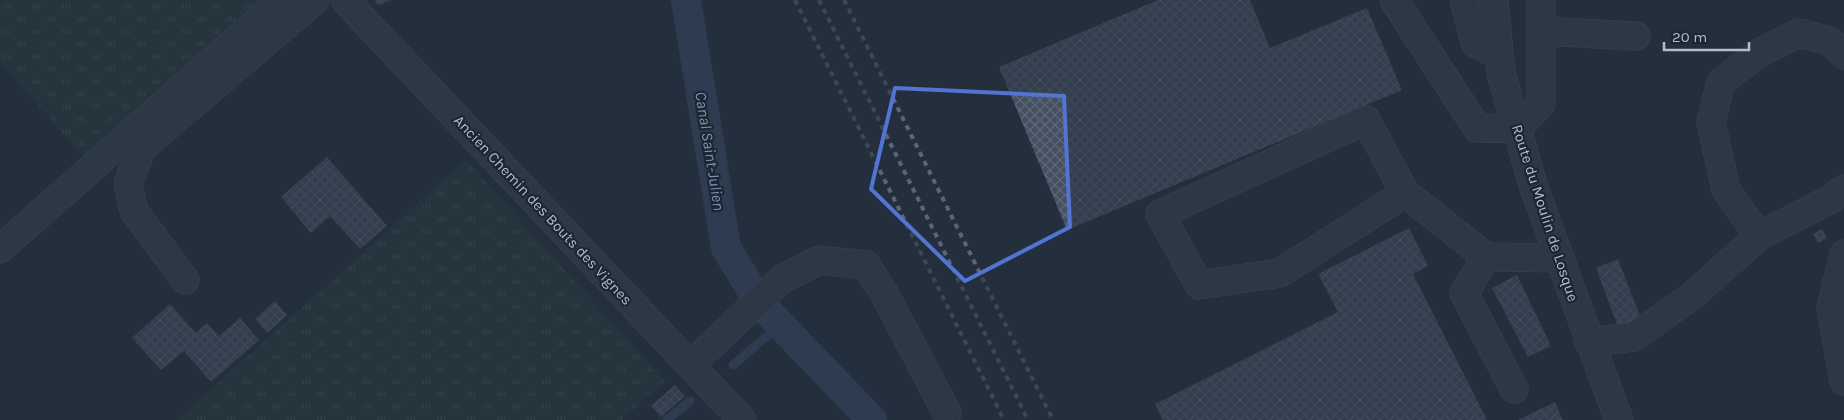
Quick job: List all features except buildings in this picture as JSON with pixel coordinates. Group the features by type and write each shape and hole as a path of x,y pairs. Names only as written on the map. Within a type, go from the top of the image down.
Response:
{"street":[{"path":"0,249 282,0"},
{"path":"185,280 134,211 128,184 142,148 315,0"},
{"name":"Ancien Chemin des Bouts des Vignes","path":"345,0 742,420"},
{"path":"1394,0 1477,128 1517,129 1541,104 1541,0"},
{"path":"1464,0 1475,43 1499,55"},
{"name":"Route du Moulin de Losque","path":"1494,0 1501,73 1534,188 1558,258 1619,420"},
{"path":"1541,31 1636,36"},
{"path":"1759,236 1726,190 1711,122 1721,82 1759,53 1798,33 1830,41 1844,55"},
{"path":"1405,193 1280,273 1199,285 1160,214 1366,120 1405,193 1486,257 1558,258"},
{"path":"1589,342 1634,337 1694,295 1759,236 1831,198 1844,189"},
{"path":"1844,254 1831,308 1844,381"},
{"path":"1486,257 1464,293 1514,388"},
{"path":"690,365 782,279 819,260 866,265 884,293 947,413"}],"highlighted area":[{"path":"895,88 1064,96 1070,227 965,281 871,189"}],"green space":[{"path":"0,0 272,0 90,164 0,62"},
{"path":"466,160 665,381 622,420 177,420"}],"waterway":[{"name":"Canal Saint-Julien","path":"686,0 726,248 754,294"},
{"name":"Canal Saint-Julien","path":"764,308 872,420"},
{"path":"733,365 780,325"},
{"path":"667,420 690,401"}],"railway":[{"path":"795,0 1004,420"},
{"path":"819,0 1028,420"},
{"path":"844,0 1053,420"}]}
